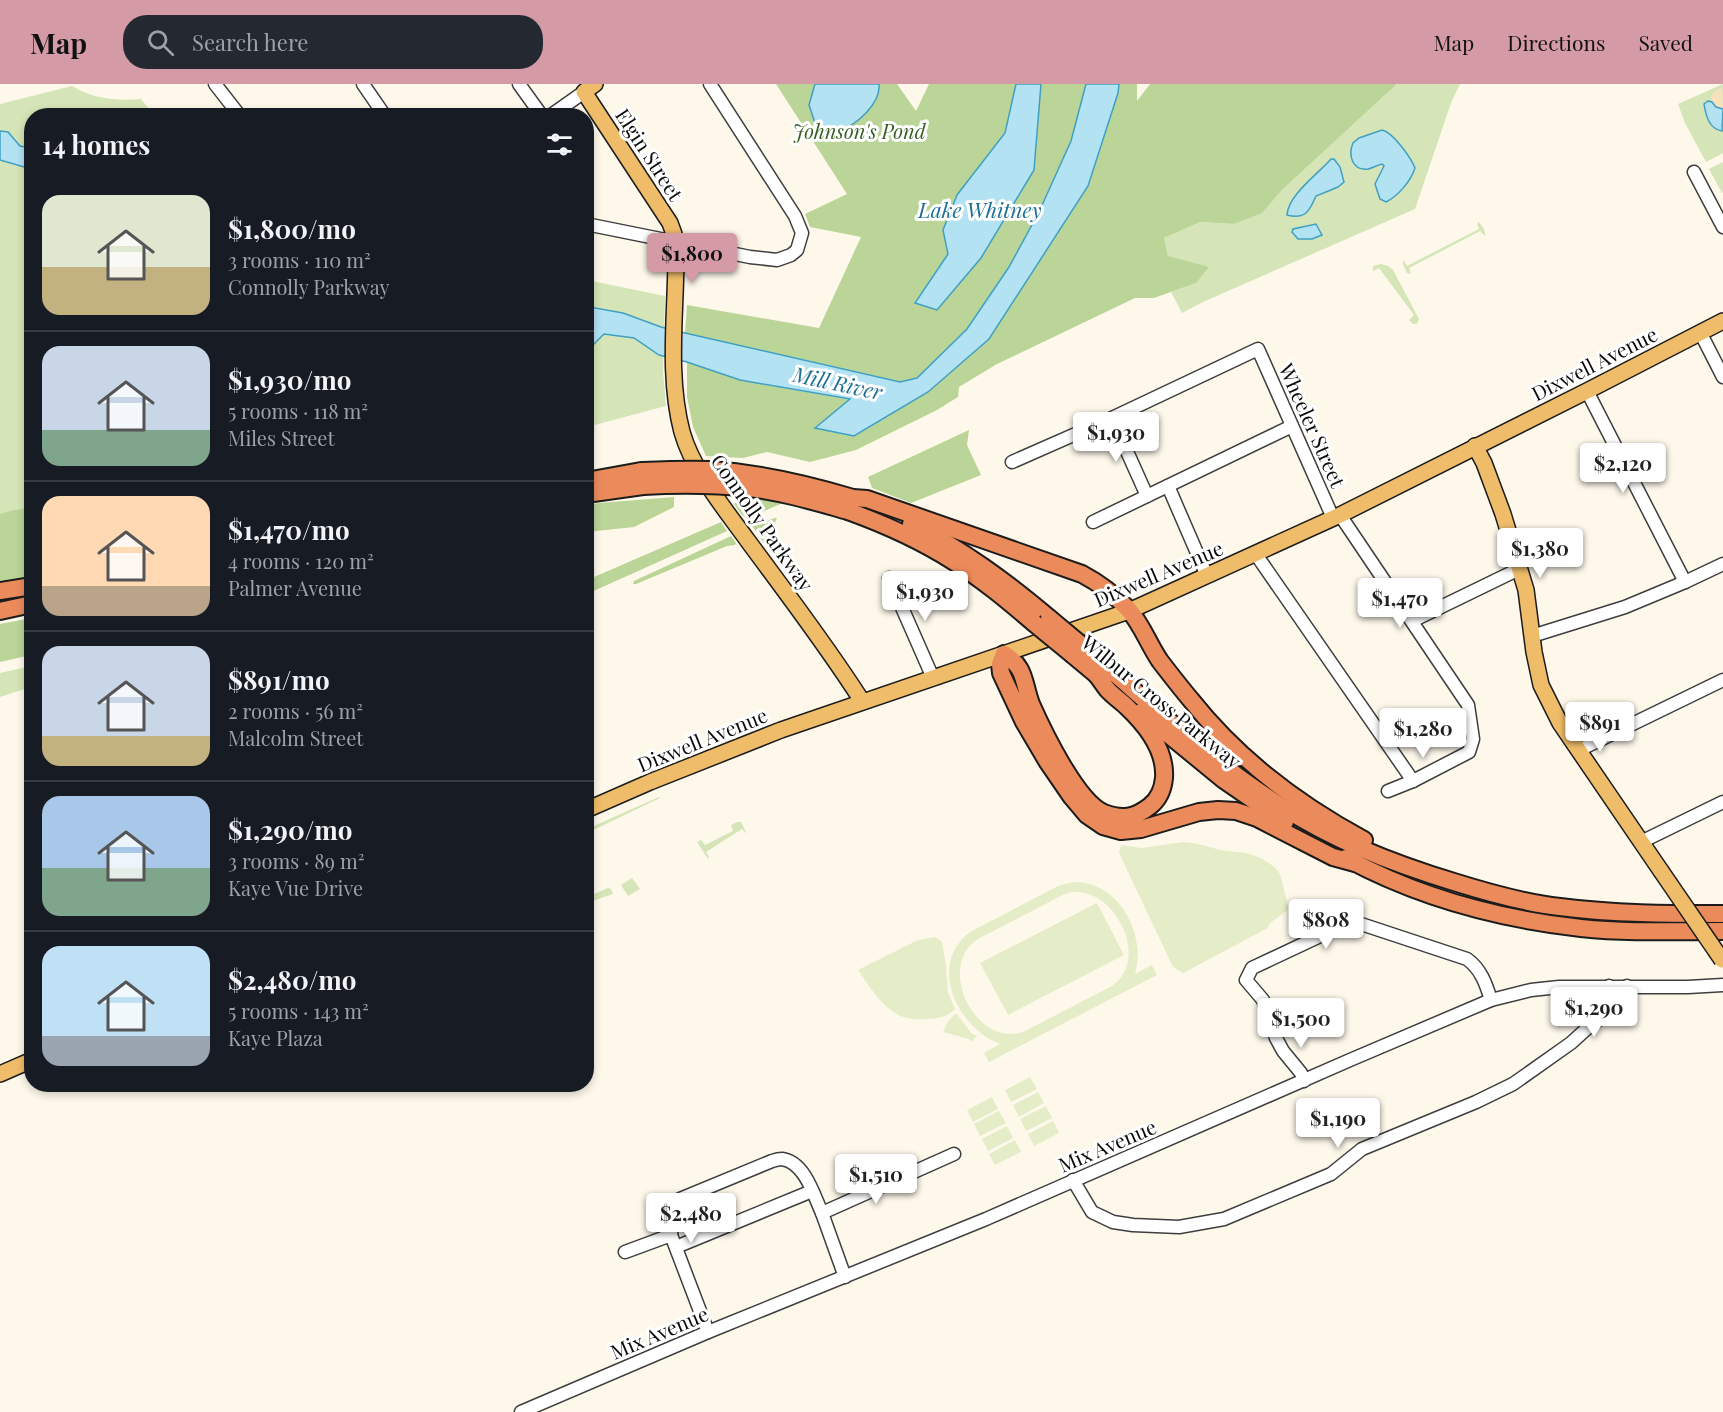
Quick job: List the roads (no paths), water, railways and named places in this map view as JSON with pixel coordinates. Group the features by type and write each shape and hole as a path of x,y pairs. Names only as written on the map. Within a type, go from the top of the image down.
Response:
{"highway":[{"name":"Wilbur Cross Parkway","path":"594,481 642,479 712,470 752,474 806,484 850,504 876,521 952,560 1042,620 1079,652 1283,808 1363,850 1425,874 1494,895 1558,907 1621,913 1723,914"},
{"name":"Wilbur Cross Parkway","path":"594,492 642,479"},
{"path":"850,504 867,499 1082,574 1096,581 1130,610 1159,660 1193,703 1262,772 1329,820 1425,874"},
{"path":"0,591 24,587"},
{"path":"0,611 24,606"},
{"name":"Wilbur Cross Parkway","path":"1079,652 1096,674 1224,780 1275,816 1356,863 1426,894 1475,909 1531,921 1582,928 1632,931 1723,931"},
{"path":"1096,674 1107,690 1144,726 1158,747 1165,768 1163,788 1152,804 1135,816 1116,818 1098,811 1082,795 1045,734 1018,666 1004,654 1000,664 1000,673 1030,732 1071,796 1087,815 1102,826 1122,831 1141,829 1198,812 1236,811 1257,818 1333,857 1356,863"}],"main road":[{"name":"Elgin Street","path":"590,88 670,223 675,242"},
{"name":"Connolly Parkway","path":"675,242 674,388 682,434 696,465 720,503 836,661 862,701"},
{"name":"Dixwell Avenue","path":"594,807 781,730 1130,610 1336,516 1723,321"},
{"path":"1476,446 1503,514 1519,569 1528,604 1538,673 1546,698 1641,842 1723,960"},
{"path":"0,1074 24,1064"}],"street":[{"path":"215,84 234,108"},
{"path":"363,84 380,108"},
{"path":"519,84 536,108"},
{"path":"594,226 750,257 777,260 791,255 796,250 802,233 795,216 710,84"},
{"path":"561,108 590,88"},
{"path":"1694,172 1723,227"},
{"path":"1700,332 1723,377"},
{"name":"Wheeler Street","path":"1112,418 1258,349 1336,516 1412,621 1468,705 1473,739 1469,752 1413,781"},
{"path":"1587,391 1685,582"},
{"path":"1012,462 1112,418 1148,496"},
{"path":"1093,522 1292,426"},
{"path":"1168,486 1207,576"},
{"path":"1255,553 1413,781 1388,791"},
{"path":"1532,636 1625,607 1723,564"},
{"path":"1412,621 1519,569"},
{"path":"889,578 933,678"},
{"path":"1579,750 1723,680"},
{"path":"1641,842 1723,802"},
{"path":"1304,1081 1301,1073 1283,1051 1272,1028 1263,1000 1246,980 1252,968 1352,921 1467,959 1483,977 1491,1000"},
{"name":"Mix Avenue","path":"521,1412 708,1332 986,1219 1491,1000 1532,990 1559,987 1723,985"},
{"path":"1593,1023 1607,1000 1609,986"},
{"path":"1073,1180 1092,1212 1113,1222 1179,1227 1224,1219 1331,1174 1362,1149 1476,1102 1513,1084 1571,1043 1604,1016 1627,986"},
{"path":"822,1213 954,1154"},
{"path":"708,1332 674,1241 674,1209 680,1199 772,1161 782,1160 796,1166 805,1176 822,1213 845,1277"},
{"path":"625,1252 674,1241 812,1191"}],"water":[{"name":"Johnson's Pond","path":"815,84 879,84 879,91 872,106 854,123 837,131 831,131 816,126 809,105"},
{"name":"Lake Whitney","path":"1016,84 1041,84 1034,170 981,258 937,310 915,303 948,254 943,230 957,195 1005,133"},
{"name":"Mill River","path":"1086,84 1119,84 1088,186 989,339 928,392 854,436 815,428 850,399 740,380 659,355 634,338 604,334 594,344 594,308 623,313 685,333 900,382 917,378 967,329 1009,267 1039,212 1071,141"},
{"path":"1708,101 1723,109 1722,131 1714,128 1709,121 1704,104"},
{"path":"1382,130 1396,140 1415,168 1404,188 1386,202 1380,199 1375,184 1384,166 1382,164 1363,169 1355,165 1351,157 1353,143 1359,138"},
{"path":"0,131 8,132 20,146 24,147 24,167 0,160"},
{"path":"1331,159 1334,159 1340,167 1344,182 1316,196 1303,215 1287,215 1292,200 1298,192"},
{"path":"1316,224 1322,235 1312,239 1298,239 1292,232 1293,229"}]}
